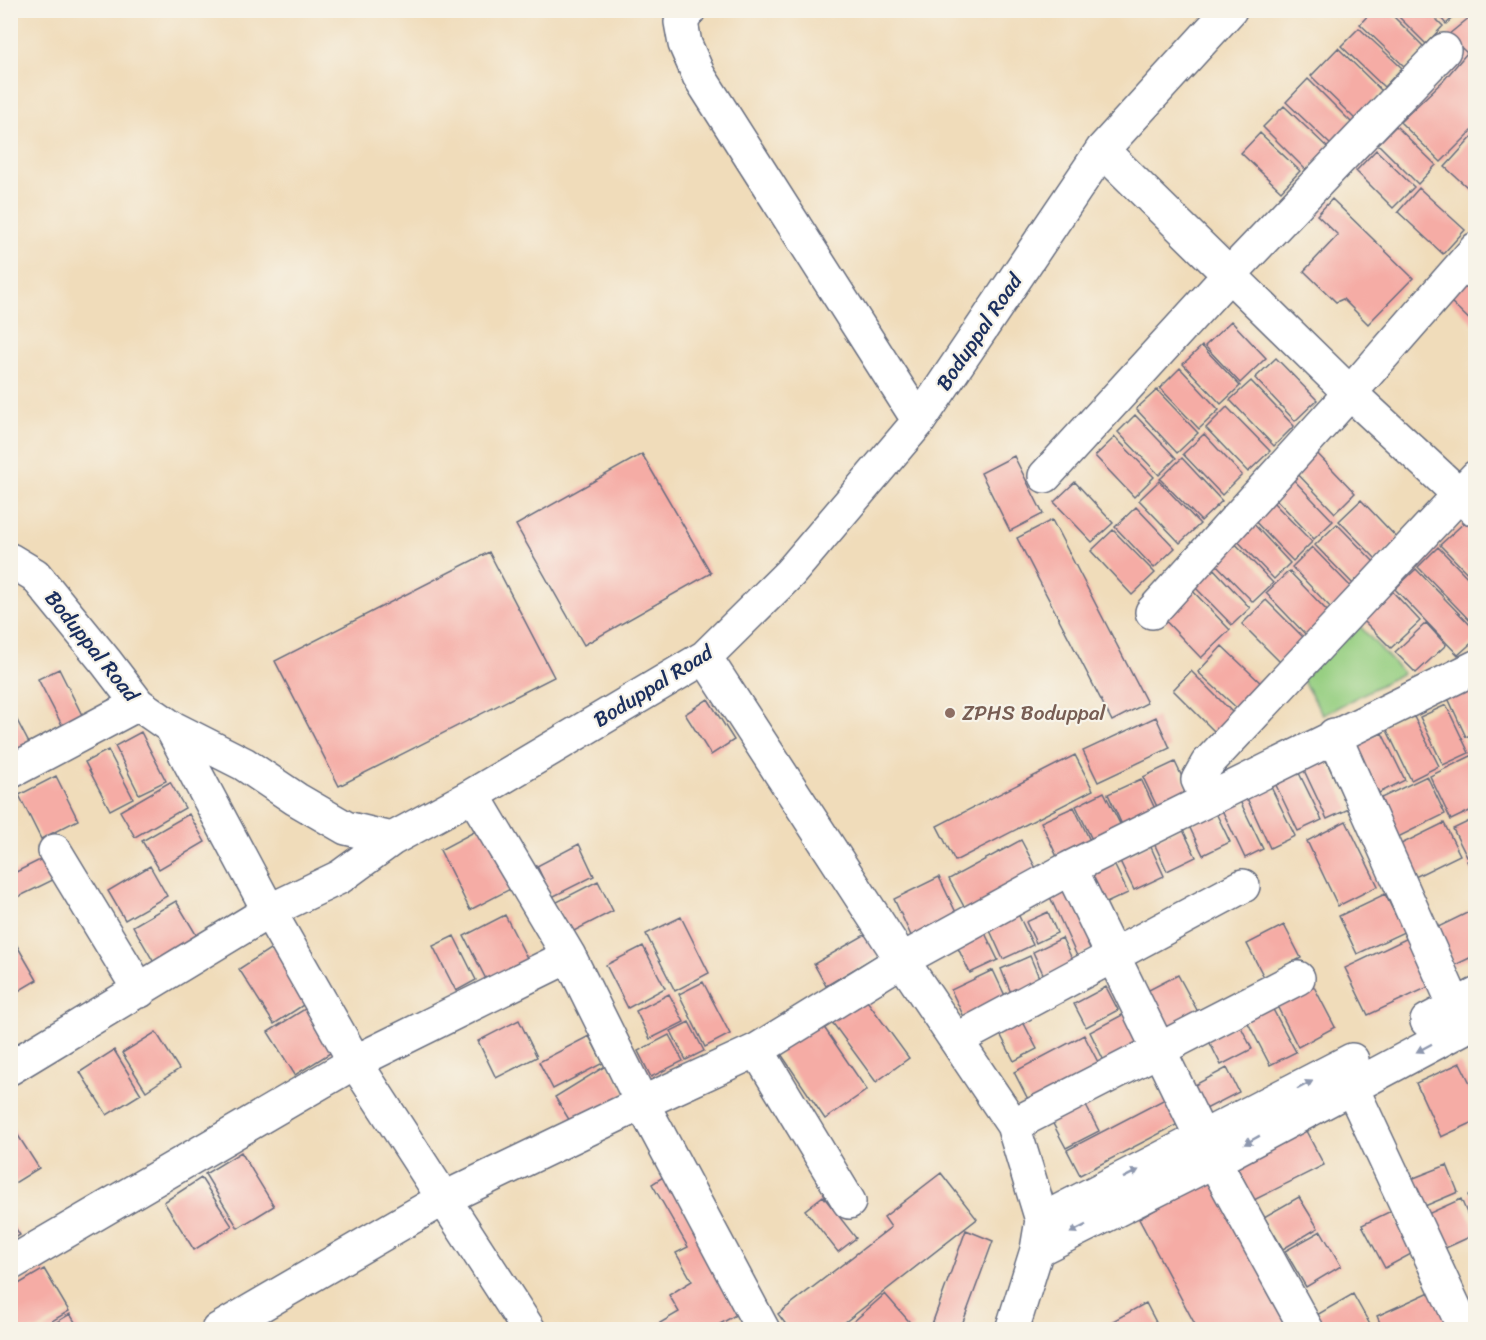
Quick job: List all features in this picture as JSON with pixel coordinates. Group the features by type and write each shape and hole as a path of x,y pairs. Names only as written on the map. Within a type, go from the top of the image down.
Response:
{"street":[{"path":"688,10 681,22 685,44 699,76 919,421"},
{"name":"Boduppal Road","path":"18,574 106,662 138,704 171,727 244,765 346,828 392,839 473,795 705,657 790,573 919,421 1102,150 1230,10"},
{"path":"1045,476 1229,275 1444,50"},
{"path":"1102,150 1350,393 1470,494 1207,764 1198,780 1207,799"},
{"path":"1152,612 1350,393 1476,249"},
{"path":"705,657 1012,1125 1040,1235 1012,1329"},
{"path":"218,1329 443,1199 642,1102 757,1050 902,960 1070,868 1334,735 1476,667"},
{"path":"10,772 138,704"},
{"path":"171,727 269,911 355,1062 529,1329"},
{"path":"1334,735 1469,1020"},
{"path":"473,795 569,956 642,1102 763,1329"},
{"path":"10,1068 269,911 340,877 392,839"},
{"path":"55,851 140,991"},
{"path":"1070,868 1208,1149 1307,1329"},
{"path":"956,1040 1243,886"},
{"path":"10,1264 355,1062 569,956"},
{"path":"1012,1125 1298,978"},
{"path":"1208,1149 1351,1086 1469,1020"},
{"path":"1040,1235 1469,1020"},
{"path":"757,1050 849,1202"},
{"path":"1351,1086 1465,1329"}],"green space":[{"path":"1357,623 1403,673 1323,715 1302,679"}],"building":[{"path":"1373,10 1387,10 1424,47 1405,67 1360,24"},
{"path":"1392,10 1427,10 1443,26 1426,44"},
{"path":"1434,10 1461,10 1446,24"},
{"path":"1476,12 1476,127 1441,162 1400,122 1444,80 1467,53 1448,35"},
{"path":"1359,28 1402,68 1384,87 1341,46"},
{"path":"1338,48 1382,91 1355,119 1311,76"},
{"path":"1308,79 1352,123 1331,145 1286,102"},
{"path":"1284,106 1329,149 1307,171 1263,127"},
{"path":"1396,126 1436,165 1418,184 1378,144"},
{"path":"1260,133 1300,171 1281,191 1241,153"},
{"path":"1476,133 1476,195 1445,167"},
{"path":"1376,150 1414,187 1393,208 1356,171"},
{"path":"1419,188 1465,230 1443,254 1398,212"},
{"path":"1332,199 1413,278 1368,324 1343,299 1336,302 1304,271 1338,235 1317,215"},
{"path":"1476,270 1476,326 1448,299"},
{"path":"1231,321 1266,358 1240,383 1205,346"},
{"path":"1202,346 1240,386 1221,404 1183,364"},
{"path":"1276,358 1317,400 1295,421 1255,378"},
{"path":"1180,368 1219,410 1199,429 1160,388"},
{"path":"1251,381 1294,426 1274,446 1230,400"},
{"path":"1157,390 1198,433 1177,453 1136,409"},
{"path":"1227,407 1270,451 1248,472 1206,428"},
{"path":"1135,415 1176,458 1159,475 1118,432"},
{"path":"1204,434 1242,475 1222,495 1183,454"},
{"path":"1115,437 1154,477 1134,497 1095,456"},
{"path":"1313,449 1355,493 1335,513 1293,469"},
{"path":"642,454 711,573 584,645 516,525"},
{"path":"1014,456 1043,514 1010,531 981,473"},
{"path":"1182,458 1222,501 1201,521 1160,479"},
{"path":"1291,477 1333,521 1314,539 1272,495"},
{"path":"1159,481 1200,524 1180,543 1139,500"},
{"path":"1075,482 1113,523 1092,542 1054,502"},
{"path":"1269,498 1312,542 1293,561 1250,516"},
{"path":"1361,500 1399,540 1377,560 1339,521"},
{"path":"1136,507 1175,548 1154,568 1115,527"},
{"path":"1249,519 1290,563 1274,579 1232,535"},
{"path":"1052,520 1147,703 1112,721 1017,538"},
{"path":"1466,521 1476,531 1476,582 1440,545"},
{"path":"1337,524 1378,566 1356,587 1315,545"},
{"path":"1113,530 1155,573 1132,595 1091,551"},
{"path":"1230,538 1273,583 1253,602 1210,558"},
{"path":"1312,547 1354,590 1333,610 1292,567"},
{"path":"1438,547 1476,586 1476,627 1418,567"},
{"path":"489,552 554,677 339,786 275,661"},
{"path":"1212,567 1250,608 1232,625 1193,585"},
{"path":"1416,569 1476,631 1476,639 1458,655 1395,589"},
{"path":"1289,571 1330,614 1307,636 1266,593"},
{"path":"1188,586 1230,630 1201,658 1159,614"},
{"path":"1392,591 1420,621 1391,648 1363,620"},
{"path":"1266,600 1305,639 1281,663 1242,624"},
{"path":"1426,623 1446,645 1416,673 1395,652"},
{"path":"1222,646 1265,687 1241,712 1198,672"},
{"path":"59,669 83,717 63,727 38,679"},
{"path":"1191,671 1237,717 1219,736 1173,690"},
{"path":"1476,684 1476,732 1466,737 1448,698"},
{"path":"708,699 734,740 711,755 685,714"},
{"path":"1446,705 1469,753 1443,765 1420,717"},
{"path":"10,707 32,749 10,760"},
{"path":"1412,713 1439,766 1411,780 1385,726"},
{"path":"1156,717 1170,748 1098,782 1083,751"},
{"path":"141,732 166,781 139,794 115,746"},
{"path":"1382,733 1405,780 1379,793 1355,745"},
{"path":"108,750 133,798 110,810 85,762"},
{"path":"1075,755 1093,790 955,861 937,826"},
{"path":"1473,755 1476,759 1476,808 1451,820 1430,776"},
{"path":"1324,756 1349,809 1327,819 1302,766"},
{"path":"1175,762 1192,798 1160,813 1143,777"},
{"path":"1297,769 1322,820 1298,831 1273,779"},
{"path":"56,776 78,820 41,839 19,795"},
{"path":"1427,776 1445,814 1398,837 1379,799"},
{"path":"1141,779 1156,811 1123,827 1108,794"},
{"path":"170,782 185,808 135,837 120,811"},
{"path":"1270,785 1295,836 1270,848 1246,796"},
{"path":"1104,792 1125,834 1096,848 1076,806"},
{"path":"1240,801 1263,849 1245,858 1222,810"},
{"path":"1074,807 1092,845 1059,861 1041,822"},
{"path":"1216,813 1230,842 1203,855 1189,826"},
{"path":"189,814 205,842 159,869 142,841"},
{"path":"1476,818 1476,853 1467,857 1453,829"},
{"path":"1346,821 1378,886 1338,906 1307,841"},
{"path":"1444,823 1460,855 1415,877 1399,845"},
{"path":"487,825 518,885 470,910 440,850"},
{"path":"1182,828 1196,857 1167,871 1153,841"},
{"path":"1021,840 1039,874 967,912 949,879"},
{"path":"579,844 594,876 552,897 537,866"},
{"path":"1150,845 1164,876 1134,890 1119,859"},
{"path":"48,856 59,877 10,901 10,875"},
{"path":"1476,856 1476,878 1467,861"},
{"path":"1114,864 1128,893 1100,906 1086,877"},
{"path":"150,866 167,896 125,920 108,891"},
{"path":"939,877 960,921 914,942 894,899"},
{"path":"598,881 613,911 570,933 555,903"},
{"path":"1068,889 1095,947 1077,956 1050,897"},
{"path":"1385,894 1404,932 1357,954 1339,916"},
{"path":"176,901 200,941 156,966 133,926"},
{"path":"1471,911 1476,922 1476,955 1453,966 1436,928"},
{"path":"1017,912 1033,945 1003,959 988,926"},
{"path":"1048,912 1057,933 1036,943 1026,922"},
{"path":"505,915 528,960 487,981 464,936"},
{"path":"681,917 709,973 675,991 646,934"},
{"path":"1284,925 1301,958 1264,977 1247,944"},
{"path":"983,929 998,960 970,973 955,942"},
{"path":"868,933 880,954 826,986 814,964"},
{"path":"454,936 476,980 456,991 433,946"},
{"path":"1412,936 1435,984 1368,1015 1345,968"},
{"path":"1062,938 1075,965 1045,978 1033,952"},
{"path":"16,944 37,980 10,996 10,947"},
{"path":"276,945 311,1000 274,1024 239,969"},
{"path":"643,946 665,988 628,1008 606,965"},
{"path":"1030,956 1043,987 1014,1000 1001,969"},
{"path":"993,970 1007,1000 965,1019 951,990"},
{"path":"1178,975 1198,1012 1160,1032 1141,994"},
{"path":"1311,981 1335,1027 1298,1047 1274,1000"},
{"path":"703,982 730,1034 705,1047 679,994"},
{"path":"1106,987 1118,1010 1086,1027 1074,1004"},
{"path":"669,994 684,1022 650,1039 636,1011"},
{"path":"862,994 909,1058 876,1082 829,1018"},
{"path":"1270,1004 1296,1052 1270,1065 1245,1017"},
{"path":"308,1007 335,1050 295,1075 268,1032"},
{"path":"1018,1012 1037,1049 1014,1061 995,1024"},
{"path":"1126,1013 1142,1043 1105,1063 1090,1032"},
{"path":"519,1020 537,1057 496,1078 478,1041"},
{"path":"689,1022 704,1051 686,1060 671,1031"},
{"path":"821,1023 867,1090 825,1119 779,1051"},
{"path":"1239,1023 1252,1049 1221,1065 1208,1039"},
{"path":"156,1032 179,1069 146,1091 122,1053"},
{"path":"669,1035 683,1061 651,1077 638,1051"},
{"path":"1084,1035 1101,1068 1031,1105 1014,1072"},
{"path":"589,1036 603,1063 553,1089 539,1062"},
{"path":"114,1050 141,1094 107,1115 80,1072"},
{"path":"1460,1063 1476,1095 1476,1121 1441,1137 1416,1083"},
{"path":"607,1065 625,1093 573,1126 555,1097"},
{"path":"1227,1068 1239,1092 1204,1110 1191,1087"},
{"path":"1165,1099 1178,1124 1080,1175 1067,1150"},
{"path":"1083,1100 1099,1131 1066,1148 1050,1118"},
{"path":"10,1123 39,1168 10,1186"},
{"path":"1305,1129 1324,1165 1254,1200 1236,1165"},
{"path":"241,1152 274,1206 238,1228 205,1174"},
{"path":"1447,1165 1458,1192 1413,1211 1401,1183"},
{"path":"941,1173 977,1219 835,1330 790,1330 778,1314 891,1227 884,1217"},
{"path":"666,1175 739,1313 710,1330 648,1330 679,1312 669,1295 692,1281 676,1253 688,1247 652,1184"},
{"path":"201,1178 232,1226 194,1250 164,1202"},
{"path":"1211,1178 1289,1323 1278,1330 1198,1330 1139,1219"},
{"path":"1476,1191 1476,1212 1468,1195"},
{"path":"823,1196 856,1238 838,1252 805,1210"},
{"path":"1299,1197 1318,1228 1283,1249 1264,1217"},
{"path":"1461,1199 1476,1234 1437,1252 1421,1217"},
{"path":"1391,1211 1413,1253 1385,1268 1362,1225"},
{"path":"10,1220 20,1235 10,1241"},
{"path":"966,1230 993,1241 960,1330 937,1330 931,1327"},
{"path":"1321,1231 1341,1266 1306,1287 1285,1251"},
{"path":"44,1269 69,1311 37,1330 10,1330 10,1289"},
{"path":"1443,1286 1459,1322 1443,1330 1383,1330 1377,1316"},
{"path":"885,1294 914,1327 912,1330 844,1330"},
{"path":"1353,1294 1373,1330 1323,1330 1315,1316"},
{"path":"1146,1303 1160,1330 1112,1330 1109,1323"},
{"path":"70,1314 80,1330 43,1330"}],"place":[{"name":"ZPHS Boduppal","path":"950,713"}]}
